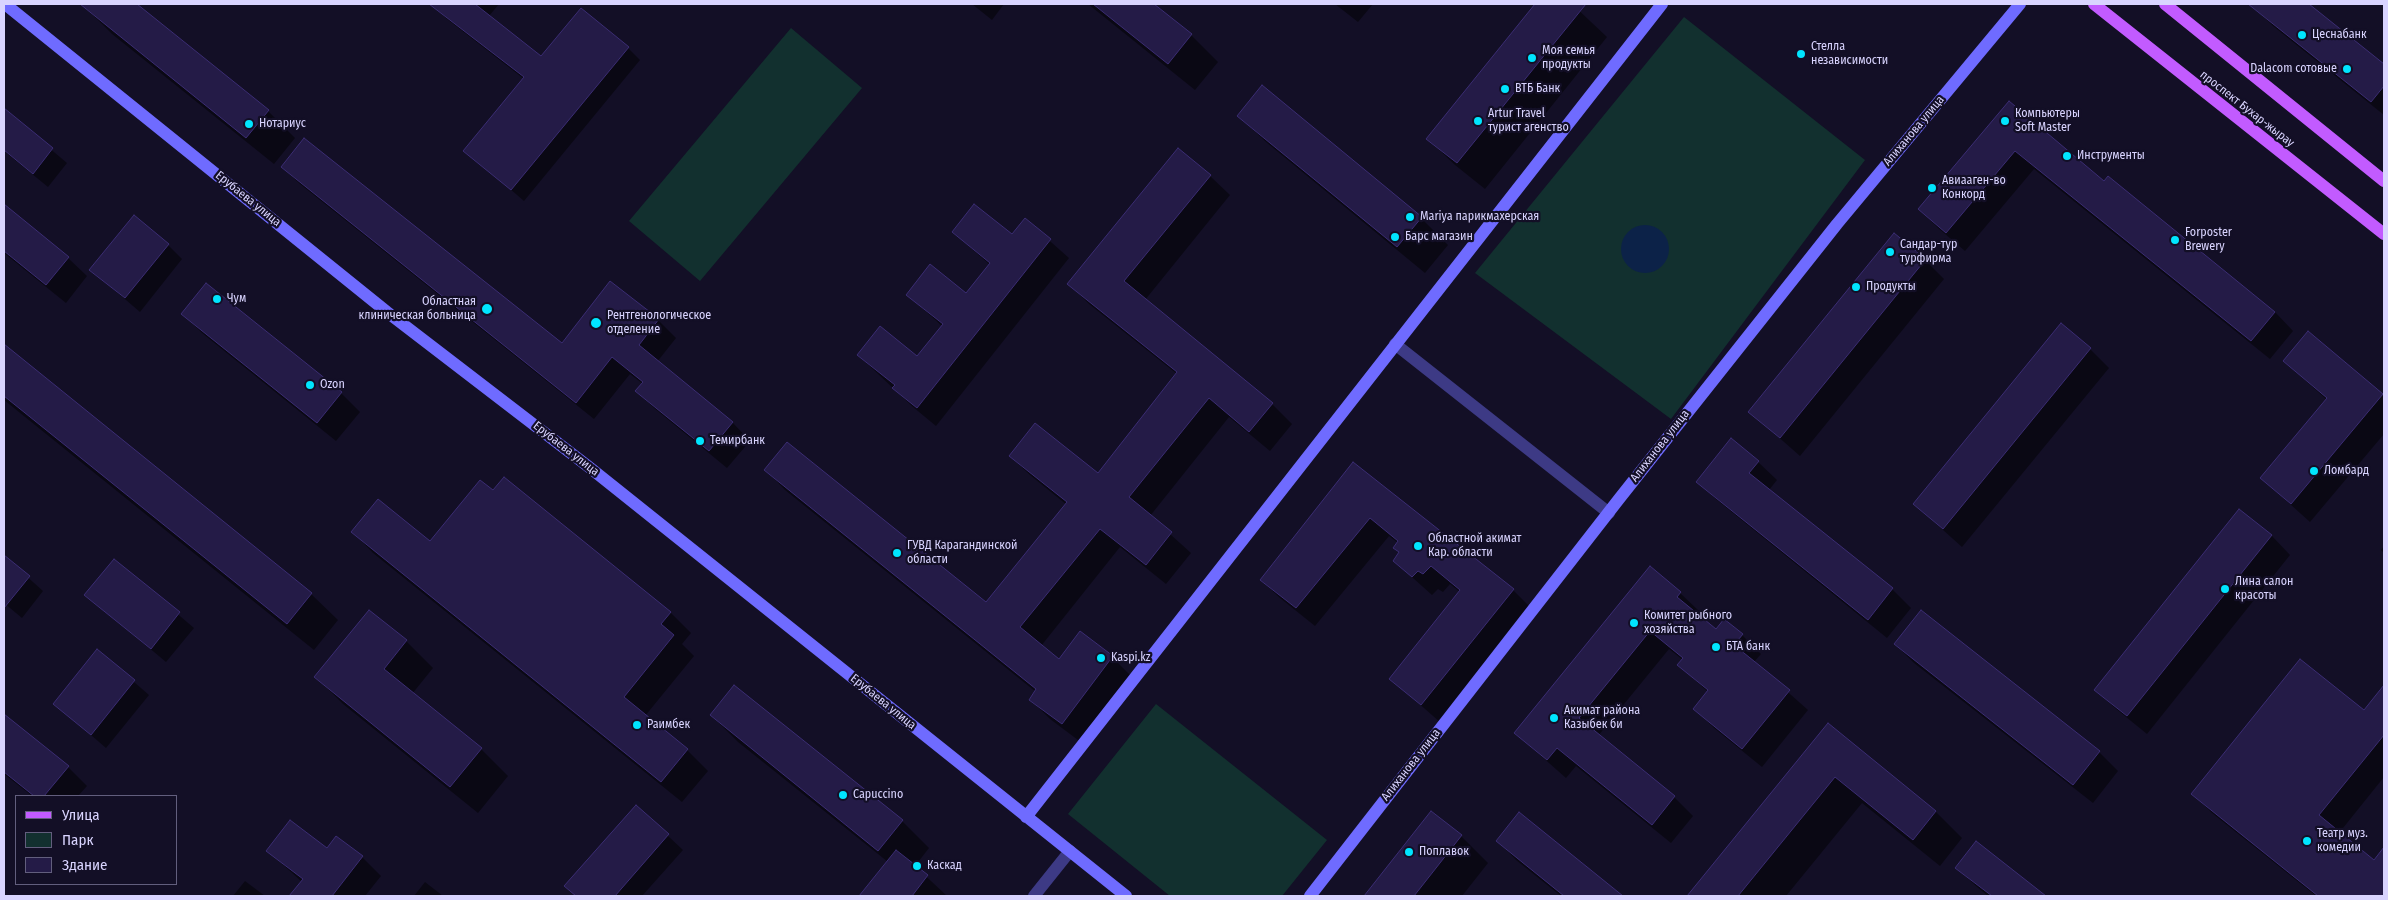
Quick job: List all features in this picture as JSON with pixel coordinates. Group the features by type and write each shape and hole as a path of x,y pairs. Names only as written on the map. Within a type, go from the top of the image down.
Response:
{"main road":[{"name":"проспект Бухар-жырау","path":"2094,4 2384,234"},
{"path":"2165,4 2384,180"}],"street":[{"name":"Ерубаева улица","path":"6,4 387,312 589,467 1126,896"},
{"path":"1026,817 1662,4"},
{"name":"Алиханова улица","path":"1310,896 1837,224 2020,4"},
{"path":"1395,344 1610,513"},
{"path":"1034,896 1070,851"}],"green space":[{"path":"1684,17 1865,160 1671,419 1475,273"},
{"path":"791,28 862,88 700,281 629,221"},
{"path":"1156,704 1327,840 1282,896 1170,896 1068,814"}],"water":[{"path":"1640,225 1650,225 1659,229 1665,235 1669,249 1665,263 1659,269 1650,273 1640,273 1631,269 1625,263 1621,254 1621,244 1625,235 1631,229"}],"building":[{"path":"80,4 137,4 269,110 246,138"},
{"path":"429,4 475,4 541,56 581,8 629,47 511,190 463,151 524,77"},
{"path":"1093,4 1154,4 1192,34 1168,64"},
{"path":"1535,4 1586,4 1457,163 1426,139"},
{"path":"2248,4 2309,4 2384,64 2384,86 2371,102"},
{"path":"1262,85 1422,217 1397,247 1237,116"},
{"path":"2009,101 2104,181 2108,176 2275,312 2251,341 2015,151 1946,233 1918,209"},
{"path":"4,108 53,148 33,174 4,150"},
{"path":"304,138 562,343 610,281 659,319 639,345 733,422 709,451 635,391 643,382 612,357 576,403 281,167"},
{"path":"1178,148 1211,175 1124,281 1273,403 1249,432 1209,398 1129,497 1172,532 1146,565 1100,529 1020,627 1059,659 1080,631 1113,656 1062,724 1029,700 1036,689 764,470 787,442 986,602 1067,502 1009,456 1035,423 1098,473 1177,372 1067,284"},
{"path":"4,204 69,257 46,285 4,251"},
{"path":"974,204 1012,234 1025,218 1051,239 917,408 892,388 895,385 857,355 880,326 917,356 943,324 906,295 930,264 966,293 990,263 952,232"},
{"path":"134,215 169,244 125,298 89,270"},
{"path":"1894,233 1926,259 1780,438 1748,412"},
{"path":"206,283 342,392 317,423 181,314"},
{"path":"2061,323 2091,348 1943,529 1913,504"},
{"path":"2308,331 2383,394 2291,504 2260,478 2327,398 2283,361"},
{"path":"4,344 312,593 287,624 4,396"},
{"path":"1731,438 1759,461 1749,473 1893,588 1868,620 1696,482"},
{"path":"1353,462 1514,589 1421,705 1389,679 1460,590 1431,566 1423,574 1418,571 1412,577 1393,561 1399,552 1393,548 1398,541 1370,518 1296,608 1260,580"},
{"path":"504,477 671,612 661,624 674,635 624,697 688,749 661,782 351,532 378,499 430,541 480,480 493,490"},
{"path":"2239,509 2272,535 2127,716 2094,690"},
{"path":"4,555 30,576 4,608"},
{"path":"114,559 180,612 151,649 84,595"},
{"path":"1650,566 1681,592 1677,597 1716,629 1724,619 1743,634 1734,645 1790,690 1742,749 1693,709 1708,690 1677,665 1683,658 1650,631 1579,718 1675,796 1652,825 1557,748 1547,760 1514,733"},
{"path":"369,610 407,640 384,669 482,748 450,787 314,677"},
{"path":"1921,610 2100,751 2073,785 1894,644"},
{"path":"97,649 135,680 91,735 53,704"},
{"path":"2300,659 2364,710 2384,685 2384,735 2319,815 2374,860 2384,847 2384,896 2318,896 2191,794"},
{"path":"734,685 903,820 878,851 710,715"},
{"path":"4,714 69,766 45,795 33,795 4,772"},
{"path":"1828,723 1936,811 1913,840 1835,777 1738,896 1687,896"},
{"path":"636,805 669,834 615,896 576,896 564,886"},
{"path":"1431,811 1462,835 1414,896 1364,896"},
{"path":"1519,812 1623,896 1564,896 1496,841"},
{"path":"290,820 327,848 336,836 363,856 332,896 289,896 303,879 266,851"},
{"path":"1976,841 2046,896 1992,896 1955,868"},
{"path":"896,850 928,875 912,896 859,896"}],"place":[{"name":"Цеснабанк","path":"2302,35"},
{"name":"Стелла независимости","path":"1801,54"},
{"name":"Моя семья продукты","path":"1532,58"},
{"name":"Dalacom сотовые","path":"2347,69"},
{"name":"ВТБ Банк","path":"1505,89"},
{"name":"Artur Travel турист агенство","path":"1478,121"},
{"name":"Компьютеры Soft Master","path":"2005,121"},
{"name":"Нотариус","path":"249,124"},
{"name":"Инструменты","path":"2067,156"},
{"name":"Авиааген-во Конкорд","path":"1932,188"},
{"name":"Mariya парикмахерская","path":"1410,217"},
{"name":"Барс магазин","path":"1395,237"},
{"name":"Forposter Brewery","path":"2175,240"},
{"name":"Сандар-тур турфирма","path":"1890,252"},
{"name":"Продукты","path":"1856,287"},
{"name":"Чум","path":"217,299"},
{"name":"Областная клиническая больница","path":"487,309"},
{"name":"Рентгенологическое отделение","path":"596,323"},
{"name":"Ozon","path":"310,385"},
{"name":"Темирбанк","path":"700,441"},
{"name":"Ломбард","path":"2314,471"},
{"name":"Областной акимат Кар. области","path":"1418,546"},
{"name":"ГУВД Карагандинской области","path":"897,553"},
{"name":"Лина салон красоты","path":"2225,589"},
{"name":"Комитет рыбного хозяйства","path":"1634,623"},
{"name":"БТА банк","path":"1716,647"},
{"name":"Kaspi.kz","path":"1101,658"},
{"name":"Акимат района Казыбек би","path":"1554,718"},
{"name":"Раимбек","path":"637,725"},
{"name":"Capuccino","path":"843,795"},
{"name":"Театр муз. комедии","path":"2307,841"},
{"name":"Поплавок","path":"1409,852"},
{"name":"Каскад","path":"917,866"}]}
